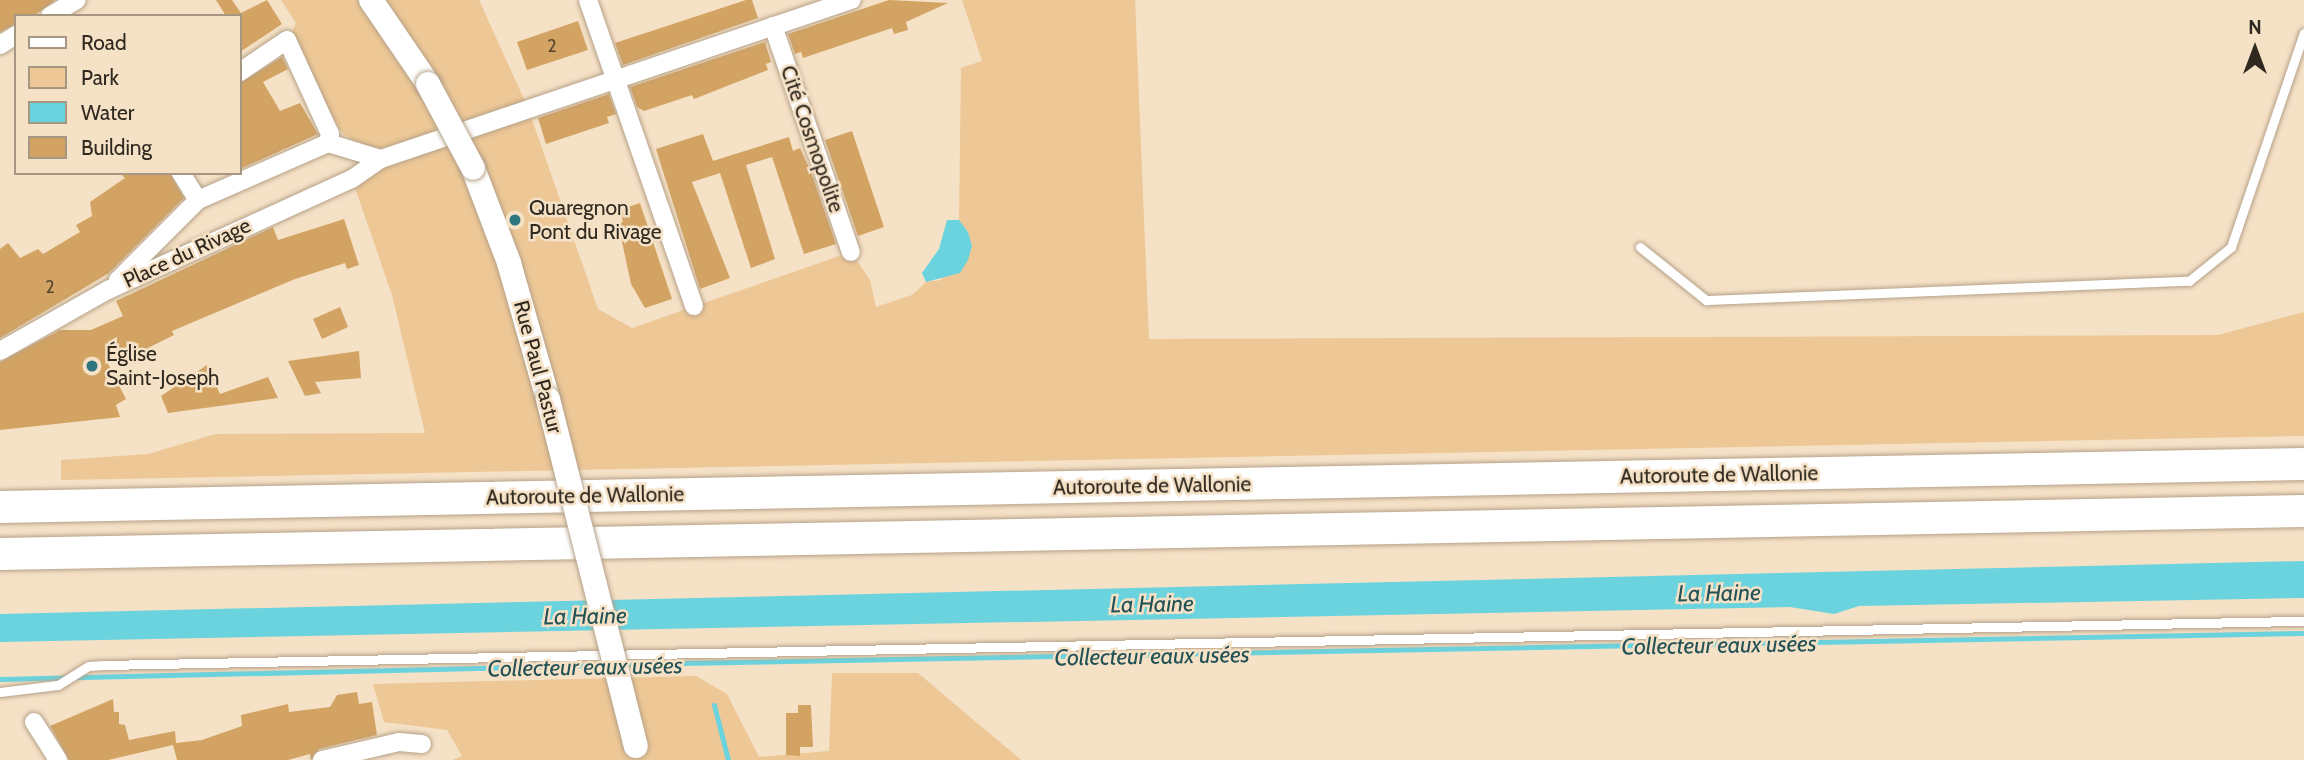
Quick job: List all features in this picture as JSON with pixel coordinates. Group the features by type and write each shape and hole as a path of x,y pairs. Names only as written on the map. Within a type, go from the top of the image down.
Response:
{"highway":[{"name":"Autoroute de Wallonie","path":"0,508 2304,464"},
{"path":"0,554 2304,511"}],"main road":[{"name":"Rue Paul Pastur","path":"371,0 428,84 473,168 505,251 548,399 638,753"}],"street":[{"path":"588,0 694,306"},
{"path":"615,79 852,0"},
{"path":"55,14 77,6"},
{"name":"Cité Cosmopolite","path":"773,26 851,252"},
{"path":"242,71 286,40 329,138 381,159"},
{"name":"Place du Rivage","path":"108,290 352,179 381,159 615,79"},
{"name":"Place du Rivage","path":"108,290 198,200 329,138"},
{"path":"182,175 198,200"},
{"path":"0,351 108,290"},
{"path":"34,722 58,760"},
{"path":"322,760 399,742 422,744"}],"lane":[{"path":"1640,247 1706,300 2189,281 2231,247 2304,33"},
{"path":"0,692 58,684 89,666 104,664 2304,621"}],"green space":[{"path":"281,0 479,0 528,108 598,309 632,328 851,252 870,280 876,307 912,295 926,282 941,280 968,232 959,220 961,68 982,61 962,0 1135,0 1149,339 2218,335 2304,312 2304,436 61,480 61,460 148,454 216,434 425,433 392,295 352,179 381,159 342,133 289,38 296,23"},
{"path":"832,673 918,673 1021,760 452,760 462,756 447,730 384,722 373,684 696,676 727,694 759,757 829,751"}],"water":[{"path":"947,220 959,220 968,232 972,246 968,260 960,273 926,282 922,273 939,249"},
{"name":"La Haine","path":"2304,561 2304,598 1859,606 1834,614 1790,607 0,642 0,614"}],"building":[{"path":"0,0 55,0 37,14 14,14 14,25 0,32"},
{"path":"216,0 232,0 241,13 267,0 282,24 242,51 242,14 225,14"},
{"path":"752,0 758,18 623,65 615,43"},
{"path":"889,0 948,3 906,22 908,30 894,34 892,28 803,58 801,52 795,54 788,34"},
{"path":"578,21 588,50 527,70 517,42"},
{"path":"765,42 771,62 766,64 768,70 694,99 692,95 644,111 637,107 630,87"},
{"path":"282,57 288,69 263,82 280,111 300,103 318,134 242,168 242,82"},
{"path":"609,94 616,114 607,117 609,123 546,144 538,118"},
{"path":"852,131 884,227 858,236 825,140"},
{"path":"703,134 713,161 789,137 793,151 800,148 811,172 836,244 804,254 772,157 746,165 775,259 751,268 720,173 692,182 730,278 700,289 656,149"},
{"path":"122,175 171,175 184,198 109,273 0,338 0,249 8,243 20,258 38,249 43,254 80,232 76,225 92,216 90,202 125,178"},
{"path":"640,203 672,299 645,308 631,284 618,223 623,222 619,210"},
{"path":"344,219 359,265 347,269 345,263 295,279 172,331 174,335 140,352 136,342 105,358 126,399 116,405 120,417 0,430 0,362 60,330 91,330 123,316 116,301 273,227 278,240"},
{"path":"340,307 348,327 322,339 313,319"},
{"path":"359,351 361,378 315,382 321,393 305,396 288,361"},
{"path":"207,365 220,394 268,377 278,398 168,413 161,396"},
{"path":"357,692 359,704 372,702 377,735 319,749 311,760 310,754 288,760 177,760 173,745 108,760 69,760 50,726 113,699 114,712 119,712 119,724 125,725 129,740 175,731 176,743 202,740 242,726 241,715 288,704 289,712 330,707 337,695"},
{"path":"798,705 811,705 813,747 800,747 800,756 786,755 786,713 798,713"}],"waterway":[{"name":"Collecteur eaux usées","path":"624,664 2304,633"},
{"name":"Collecteur eaux usées","path":"0,679 607,665"},
{"path":"714,705 728,760"}],"place":[{"name":"Quaregnon Pont du Rivage","path":"515,220"},
{"name":"Église Saint-Joseph","path":"92,366"}]}
